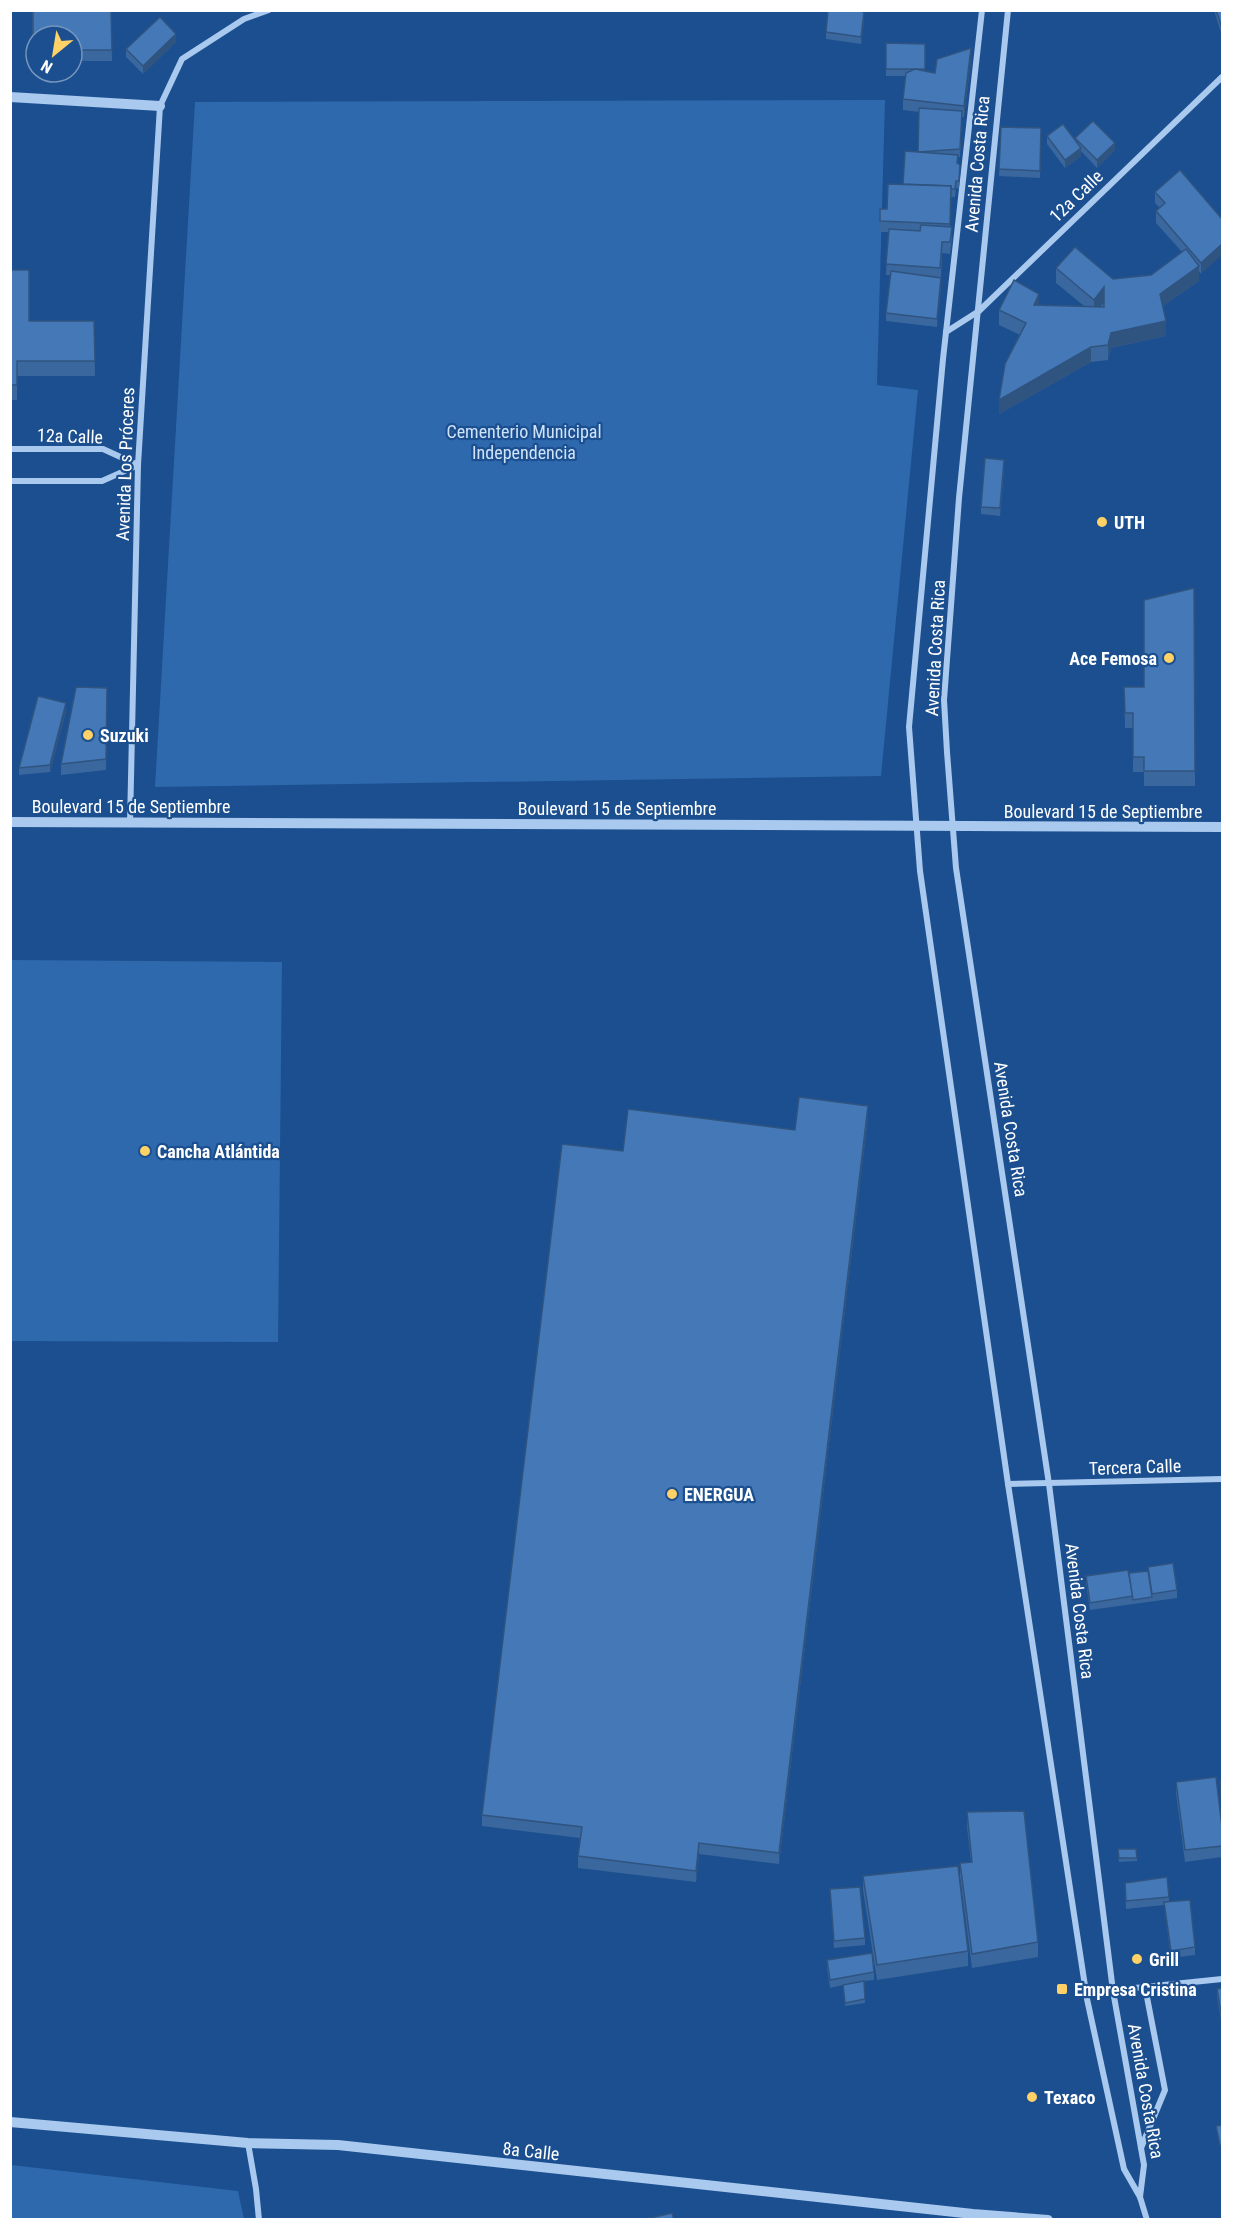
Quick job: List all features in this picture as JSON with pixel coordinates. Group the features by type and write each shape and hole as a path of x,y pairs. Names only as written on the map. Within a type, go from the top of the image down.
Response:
{"street":[{"path":"10,97 160,106 182,59 244,20 268,10"},
{"name":"Avenida Costa Rica","path":"982,10 946,332 909,727 916,826 920,871 1008,1484 1086,1993 1124,2169 1140,2197"},
{"name":"Avenida Costa Rica","path":"1008,10 959,498 944,700 956,868 1049,1484 1113,1991 1144,2165 1140,2197"},
{"name":"12a Calle","path":"946,332 978,311 1222,77"},
{"name":"Avenida Los Próceres","path":"130,824 138,465 160,106"},
{"name":"12a Calle","path":"10,449 103,449 138,465"},
{"path":"10,480 102,481 138,465"},
{"name":"Boulevard 15 de Septiembre","path":"10,822 1222,827"},
{"name":"Tercera Calle","path":"1008,1484 1222,1479"},
{"path":"1086,1993 1222,1979"},
{"path":"1141,2148 1165,2090 1146,1987"},
{"name":"8a Calle","path":"10,2122 248,2143 338,2145 973,2214 1048,2220"},
{"path":"248,2143 259,2220"},
{"path":"1140,2197 1147,2220"}],"green space":[{"name":"Cementerio Municipal Independencia","path":"885,100 877,385 918,390 881,776 155,787 195,102"},
{"name":"Cancha Atlántida","path":"11,960 282,962 278,1342 11,1341"},
{"path":"11,2165 238,2191 244,2219 11,2219"}],"building":[{"path":"33,10 111,10 112,50 84,50 84,24 33,24"},
{"path":"828,10 864,12 861,37 826,32"},
{"path":"1216,10 1222,10 1222,28"},
{"path":"160,17 176,34 143,66 126,49"},
{"path":"886,43 925,44 925,69 886,69"},
{"path":"971,48 964,106 903,99 906,73 915,69 935,73 937,59"},
{"path":"919,108 962,111 960,149 918,152"},
{"path":"1093,121 1115,143 1097,160 1075,138"},
{"path":"1063,124 1081,148 1065,160 1047,136"},
{"path":"1001,127 1041,128 1040,171 999,169"},
{"path":"905,151 958,155 959,181 956,181 955,189 951,189 951,186 903,184"},
{"path":"1180,170 1222,219 1222,244 1201,263 1156,211 1165,203 1155,192"},
{"path":"888,184 951,186 950,224 880,221 880,209 887,209"},
{"path":"921,225 952,227 950,242 942,242 940,268 886,264 889,229 920,231"},
{"path":"1075,247 1113,279 1151,275 1186,249 1199,266 1160,294 1166,321 1111,333 1108,345 1091,347 999,400 1005,364 1026,323 999,310 1014,280 1039,294 1034,305 1104,307 1104,287 1094,300 1056,268"},
{"path":"10,270 29,270 29,321 94,321 95,361 17,361 17,385 10,385"},
{"path":"891,271 941,278 937,319 886,313"},
{"path":"985,458 1004,460 1000,508 981,507"},
{"name":"Ace Femosa","path":"1194,588 1195,771 1144,771 1144,757 1133,757 1133,713 1125,713 1124,687 1144,687 1144,600"},
{"name":"Suzuki","path":"76,687 107,688 106,759 61,764"},
{"path":"38,696 66,703 50,765 19,768"},
{"name":"ENERGUA","path":"799,1097 868,1106 779,1853 699,1843 696,1871 578,1856 582,1827 482,1815 562,1144 623,1151 628,1109 795,1130"},
{"path":"1173,1563 1177,1590 1152,1594 1148,1567"},
{"path":"1128,1570 1133,1596 1090,1603 1086,1576"},
{"path":"1148,1571 1152,1597 1133,1600 1129,1573"},
{"path":"1216,1777 1222,1846 1185,1850 1176,1782"},
{"path":"1220,1781 1222,1781 1222,1808"},
{"path":"1024,1811 1038,1942 972,1954 960,1863 972,1862 967,1812"},
{"path":"1118,1849 1136,1849 1137,1858 1119,1858"},
{"path":"958,1866 968,1951 877,1965 863,1876"},
{"path":"1167,1877 1169,1897 1126,1901 1125,1883"},
{"path":"860,1887 865,1938 834,1941 830,1889"},
{"path":"1190,1900 1195,1947 1171,1951 1164,1902"},
{"path":"872,1953 874,1972 830,1980 827,1960"},
{"path":"864,1981 865,1999 845,2003 843,1985"},
{"path":"1222,1988 1222,2019 1217,1989"},
{"path":"1222,2125 1222,2145 1220,2145 1216,2126"},
{"path":"672,2213 674,2220 642,2220"}],"place":[{"name":"UTH","path":"1102,522"},
{"name":"Ace Femosa","path":"1169,658"},
{"name":"Suzuki","path":"88,735"},
{"name":"Cancha Atlántida","path":"145,1151"},
{"name":"ENERGUA","path":"672,1494"},
{"name":"Grill","path":"1137,1959"},
{"name":"Empresa Cristina","path":"1062,1989"},
{"name":"Texaco","path":"1032,2097"}]}
